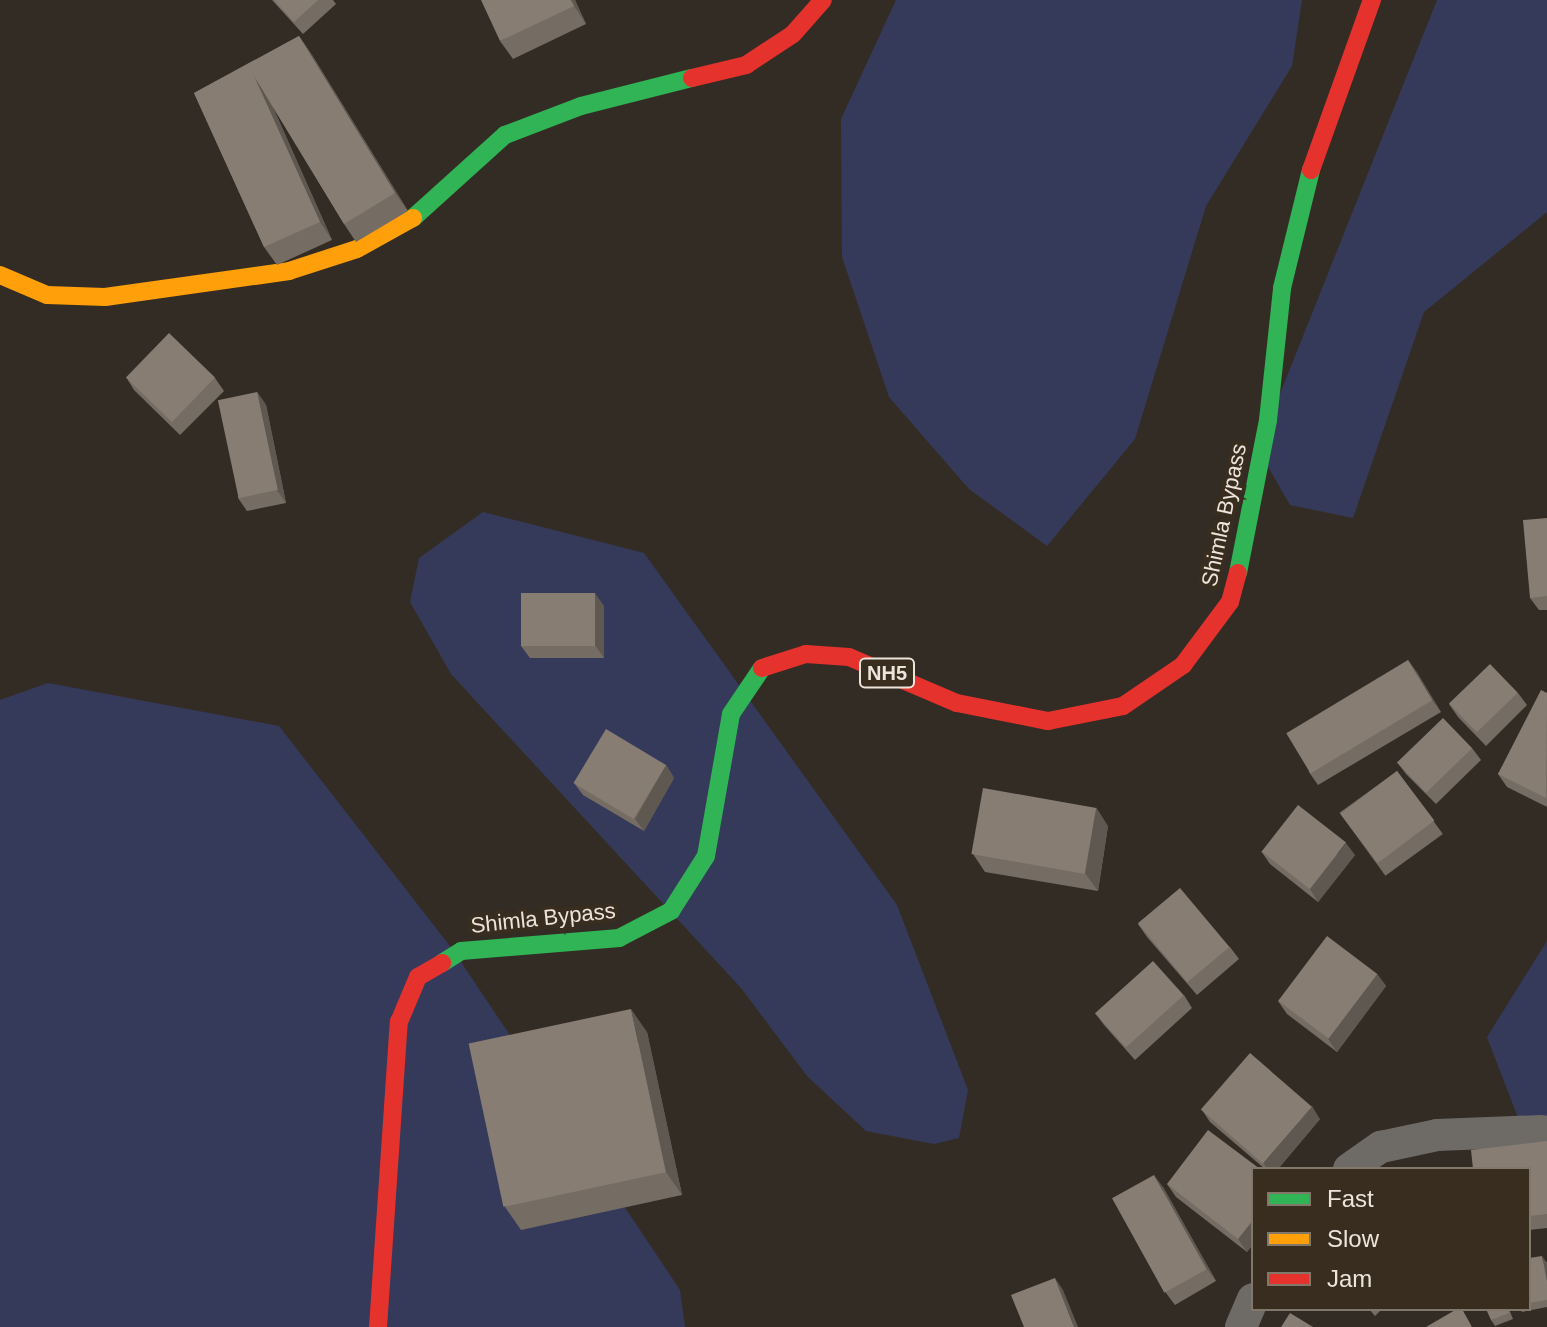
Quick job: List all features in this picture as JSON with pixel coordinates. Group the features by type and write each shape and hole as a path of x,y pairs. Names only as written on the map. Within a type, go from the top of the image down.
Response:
{"main road":[{"path":"0,275 47,295 105,297 289,271 357,249 428,210 505,135 581,106 746,65 793,34 823,0"},
{"name":"Shimla Bypass","path":"378,1327 399,1022 418,977 461,951 619,938 671,911 706,856 731,714 763,666 806,654 849,657 957,703 1048,721 1123,706 1183,665 1230,602 1250,527 1268,420 1282,288 1316,151 1372,0"}],"street":[{"path":"1352,1167 1381,1147 1437,1135 1542,1131"},
{"path":"1241,1327 1251,1304"}],"shaded area":[{"path":"896,0 1302,0 1292,66 1206,206 1135,439 1047,546 969,489 889,397 842,257 841,119"},
{"path":"1437,0 1547,0 1547,212 1424,312 1353,518 1290,505 1258,449"},
{"path":"483,512 644,553 897,905 968,1090 959,1138 934,1144 866,1131 807,1076 741,988 451,674 410,602 419,558"},
{"path":"48,683 279,726 453,950 680,1290 685,1327 0,1327 0,700"},
{"path":"1547,941 1547,1118 1520,1123 1487,1037"}],"building":[{"path":"274,0 318,0 294,22"},
{"path":"481,0 571,0 574,6 500,41"},
{"path":"299,36 395,193 344,224 254,76 320,222 264,247 194,93"},
{"path":"169,333 215,377 172,422 126,378"},
{"path":"257,392 278,490 239,498 218,400"},
{"path":"1547,518 1547,596 1530,598 1523,520"},
{"path":"521,593 595,593 595,646 521,646"},
{"path":"1408,660 1432,700 1310,773 1286,733"},
{"path":"1490,664 1518,693 1477,732 1449,704"},
{"path":"1541,690 1547,693 1546,798 1498,774"},
{"path":"1443,718 1472,748 1426,793 1397,762"},
{"path":"606,729 666,765 634,819 574,783"},
{"path":"1397,771 1434,821 1378,863 1340,814"},
{"path":"983,788 1096,808 1085,874 971,854"},
{"path":"1298,805 1346,843 1310,889 1262,851"},
{"path":"1180,888 1229,947 1187,982 1138,923"},
{"path":"1327,936 1377,974 1329,1039 1278,1001"},
{"path":"1153,961 1184,995 1126,1047 1095,1013"},
{"path":"631,1009 666,1172 503,1207 469,1044"},
{"path":"1250,1053 1312,1107 1263,1163 1201,1110"},
{"path":"1208,1130 1257,1167 1251,1167 1251,1223 1238,1239 1167,1184"},
{"path":"1547,1141 1547,1214 1531,1216 1531,1167 1473,1167 1471,1150"},
{"path":"1154,1175 1206,1269 1164,1293 1112,1198"},
{"path":"1542,1256 1547,1300 1531,1303 1531,1258"},
{"path":"1055,1278 1074,1327 1024,1327 1011,1295"},
{"path":"1454,1311 1463,1311 1472,1327 1426,1327"},
{"path":"1487,1311 1509,1313 1491,1320"},
{"path":"1290,1313 1313,1327 1281,1327"}],"traffic: fast":[{"path":"413,218 505,135 581,106 692,78"},
{"path":"1238,573 1268,420 1282,288 1311,170"},
{"path":"442,963 461,951 619,938 671,911 706,856 731,714 762,668"}],"traffic: slow":[{"path":"0,275 47,295 105,297 289,271 357,249 413,218"}],"traffic: jam":[{"path":"692,78 746,65 793,34 823,0"},
{"path":"1311,170 1372,0"},
{"path":"762,668 806,654 849,657 957,703 1048,721 1123,706 1183,665 1230,602 1238,573"},
{"path":"378,1327 399,1022 418,977 442,963"}]}
